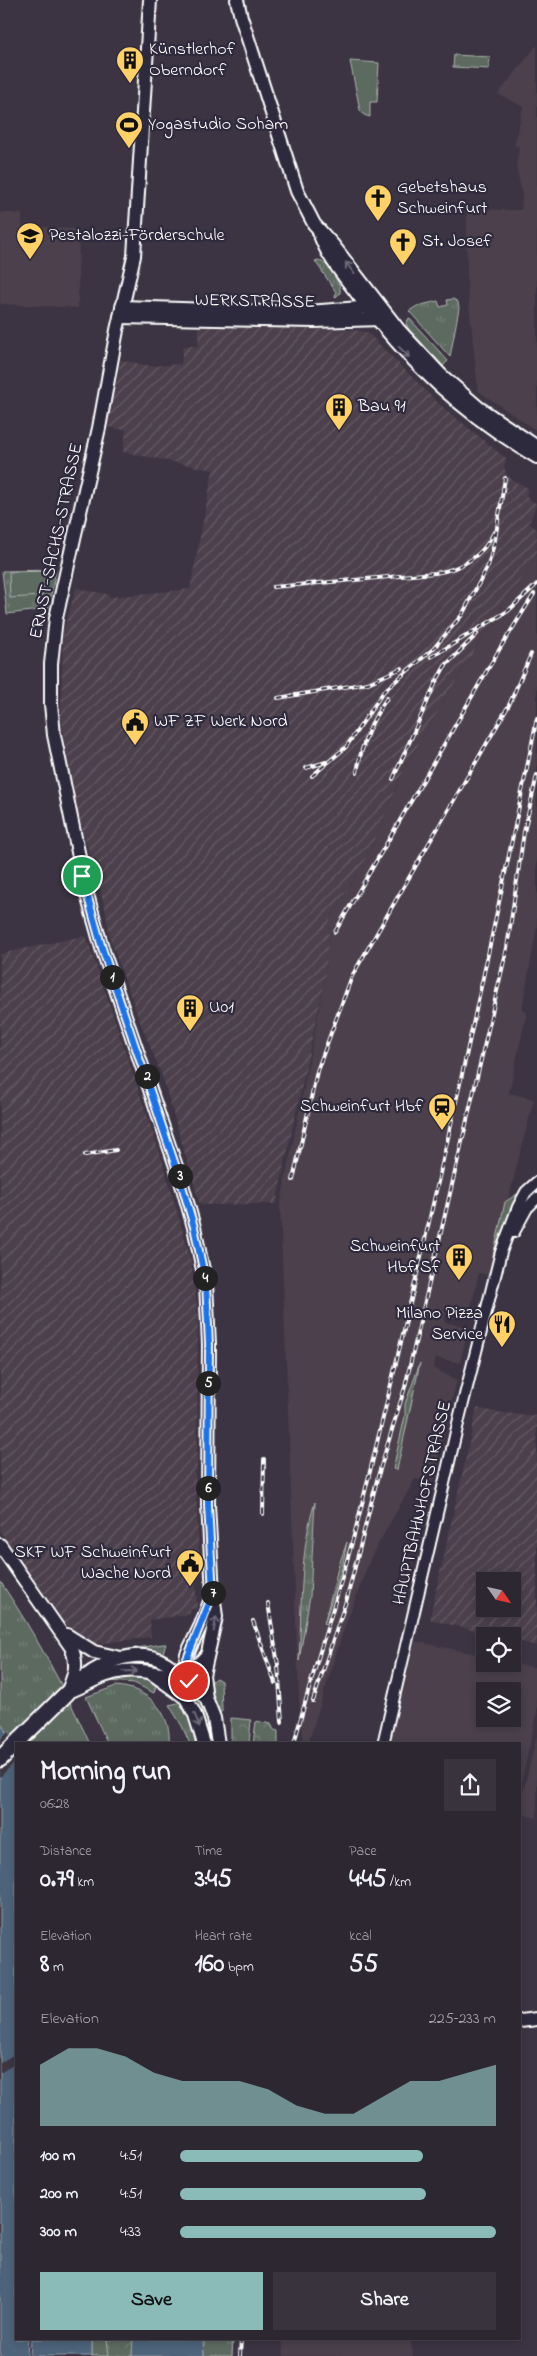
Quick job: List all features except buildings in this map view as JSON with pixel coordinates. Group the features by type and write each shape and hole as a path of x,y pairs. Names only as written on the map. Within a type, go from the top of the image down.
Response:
{"highway":[{"path":"16,1742 67,1693"},
{"path":"0,1758 15,1743"}],"main road":[{"name":"ERNST-SACHS-STRASSE","path":"150,0 134,252 99,428 56,618 50,670 51,710 70,822 88,898 104,954 181,1182 203,1268 209,1321 207,1439 213,1593 216,1617 203,1675 206,1698 214,1718 218,1742"},
{"path":"238,0 297,191 318,230 332,244 403,352 437,379 537,447"},
{"path":"318,230 326,253 348,282 374,307"},
{"path":"335,309 346,298 348,282"},
{"name":"WERKSTRASSE","path":"121,312 295,312 374,307"},
{"name":"WERKSTRASSE","path":"121,312 295,321 383,319"},
{"path":"437,379 488,426 537,457"},
{"path":"0,1545 71,1647 76,1664 67,1693"},
{"name":"ERNST-SACHS-STRASSE","path":"203,1742 195,1715 186,1698 182,1674 189,1649 201,1625 213,1593"},
{"path":"61,1631 99,1654 124,1658 139,1656 165,1662 182,1674 206,1698"},
{"path":"165,1662 175,1659 189,1649"},
{"path":"67,1693 85,1674 105,1670 131,1670 153,1674 182,1674 193,1668 207,1655"},
{"path":"105,1670 124,1658"},
{"path":"153,1674 186,1698"},
{"path":"521,2012 537,2011"},
{"path":"521,2021 537,2019"}],"street":[{"name":"HAUPTBAHNHOFSTRASSE","path":"383,1742 457,1425 498,1270 501,1252 518,1207 526,1192 537,1182"},
{"name":"HAUPTBAHNHOFSTRASSE","path":"498,1270 523,1214 537,1198"}],"shaded area":[{"path":"537,45 537,431 478,391 467,285 467,209 521,210 522,195 516,166 519,147 514,145 523,107 498,94"},
{"path":"0,212 22,214 22,226 79,229 78,308 0,304"},
{"path":"199,327 355,330 367,332 439,404 507,459 504,466 506,473 512,480 528,488 526,497 537,504 529,523 537,529 537,555 497,615 501,620 484,634 406,765 366,859 330,918 325,981 276,1204 200,1205 162,1076 138,1017 110,939 105,908 75,805 65,751 61,713 63,632 76,588 107,594 110,597 190,589 213,470 123,452 126,430 107,427 121,360 151,366 181,364 183,346 198,346"},
{"path":"537,555 537,927 522,1010 527,1012 509,1093 534,1099 489,1275 479,1273 469,1316 446,1311 444,1322 469,1327 460,1363 436,1358 433,1368 457,1380 432,1483 415,1479 371,1557 344,1629 309,1742 304,1742 299,1701 280,1206 325,981 330,918 366,859 406,765 484,634 501,620 497,615"},
{"path":"83,936 87,938 163,1162 191,1260 198,1314 197,1470 195,1471 200,1574 195,1575 197,1609 190,1609 191,1614 150,1620 151,1637 96,1644 75,1630 72,1632 58,1619 0,1531 0,954"},
{"path":"477,1408 495,1412 537,1416 537,1646 521,1642 521,1627 476,1627 476,1631 431,1620 430,1617"},
{"path":"415,1641 476,1654 476,1672 521,1672 521,1665 537,1668 537,1712 521,1784 521,1742 390,1742"},
{"path":"537,1735 537,1818 521,1814 521,1801"},
{"path":"282,2340 411,2340 413,2356 284,2356"}],"green space":[{"path":"454,55 490,57 489,69 453,67"},
{"path":"350,61 379,63 377,102 370,102 370,117 364,115 360,110"},
{"path":"318,260 330,269 337,279 340,293 335,298 336,292 315,261"},
{"path":"453,299 458,302 459,308 450,357 409,311 417,306 438,301 440,307 448,305 447,300"},
{"path":"409,318 448,361 443,366 409,330 406,324"},
{"path":"56,570 48,609 7,614 2,571"},
{"path":"47,571 42,596 10,598 9,572"},
{"path":"517,1194 517,1197 493,1256 505,1202"},
{"path":"420,1363 397,1470 393,1469 405,1416 405,1404"},
{"path":"315,1502 310,1596 299,1661 306,1541"},
{"path":"347,1542 342,1568 324,1624 338,1568"},
{"path":"0,1581 48,1660 89,1742 15,1742 15,1750 0,1721"},
{"path":"163,1644 166,1644 162,1655 116,1651"},
{"path":"136,1677 157,1682 154,1693 134,1683 110,1681 120,1678"},
{"path":"216,1678 221,1681 222,1711 220,1713 208,1684"},
{"path":"116,1686 138,1691 155,1703 162,1712 169,1732 169,1742 107,1742 86,1697"},
{"path":"196,1694 207,1718 213,1742 209,1742 202,1717 191,1696"},
{"path":"182,1702 194,1727 195,1742 189,1742 169,1705"},
{"path":"231,1718 251,1720 249,1742 231,1742"},
{"path":"256,1721 271,1724 274,1730 278,1731 278,1742 253,1742"},
{"path":"92,2340 133,2340 132,2356 92,2356"},
{"path":"107,2340 133,2340 132,2356 109,2356"},
{"path":"203,2340 233,2340 232,2356 204,2356"}],"water":[{"path":"0,1721 15,1750 15,2340 28,2340 27,2356 0,2356"},
{"path":"31,2340 92,2340 92,2356 30,2356"},
{"path":"133,2340 203,2340 204,2356 132,2356"}],"pier":[{"path":"8,1732 15,1745 15,1762 0,1777 0,1740"},
{"path":"15,2054 15,2064 0,2073 0,2063"}],"railway":[{"path":"312,776 346,747 384,691 433,649 462,615 488,566 495,540 505,478"},
{"path":"273,587 445,571 470,560 484,548 494,532"},
{"path":"431,657 508,611 537,584"},
{"path":"335,932 499,650 534,594"},
{"path":"393,779 445,666 477,634"},
{"path":"293,1180 317,1071 352,976 509,705 531,654"},
{"path":"278,698 368,683 402,668"},
{"path":"357,773 361,753 368,734 376,715 387,698"},
{"path":"295,1742 358,1520 406,1320 496,919 537,718"},
{"path":"306,768 326,762"},
{"path":"313,1701 347,1598 378,1476 405,1387 507,948 524,832 537,775"},
{"path":"85,1155 116,1150"},
{"path":"263,1514 264,1459"},
{"path":"268,1603 278,1665 282,1722"},
{"path":"253,1621 275,1683"},
{"path":"240,2356 241,2340"}],"place":[{"name":"Künstlerhof Oberndorf","path":"130,84"},
{"name":"Yogastudio Soham","path":"129,149"},
{"name":"Gebetshaus Schweinfurt","path":"378,222"},
{"name":"Pestalozzi-Förderschule","path":"30,260"},
{"name":"St. Josef","path":"403,266"},
{"name":"Bau 91","path":"339,431"},
{"name":"WF ZF Werk Nord","path":"135,746"},
{"name":"U01","path":"190,1032"},
{"name":"Schweinfurt Hbf","path":"442,1131"},
{"name":"Schweinfurt Hbf Sf","path":"459,1281"},
{"name":"Milano Pizza Service","path":"502,1348"},
{"name":"SKF WF Schweinfurt Wache Nord","path":"190,1587"}],"route":[{"path":"82,876 95,927 181,1182 194,1227 206,1284 209,1344 208,1505 213,1593 201,1625 189,1649 184,1666 183,1675 189,1681"}]}
